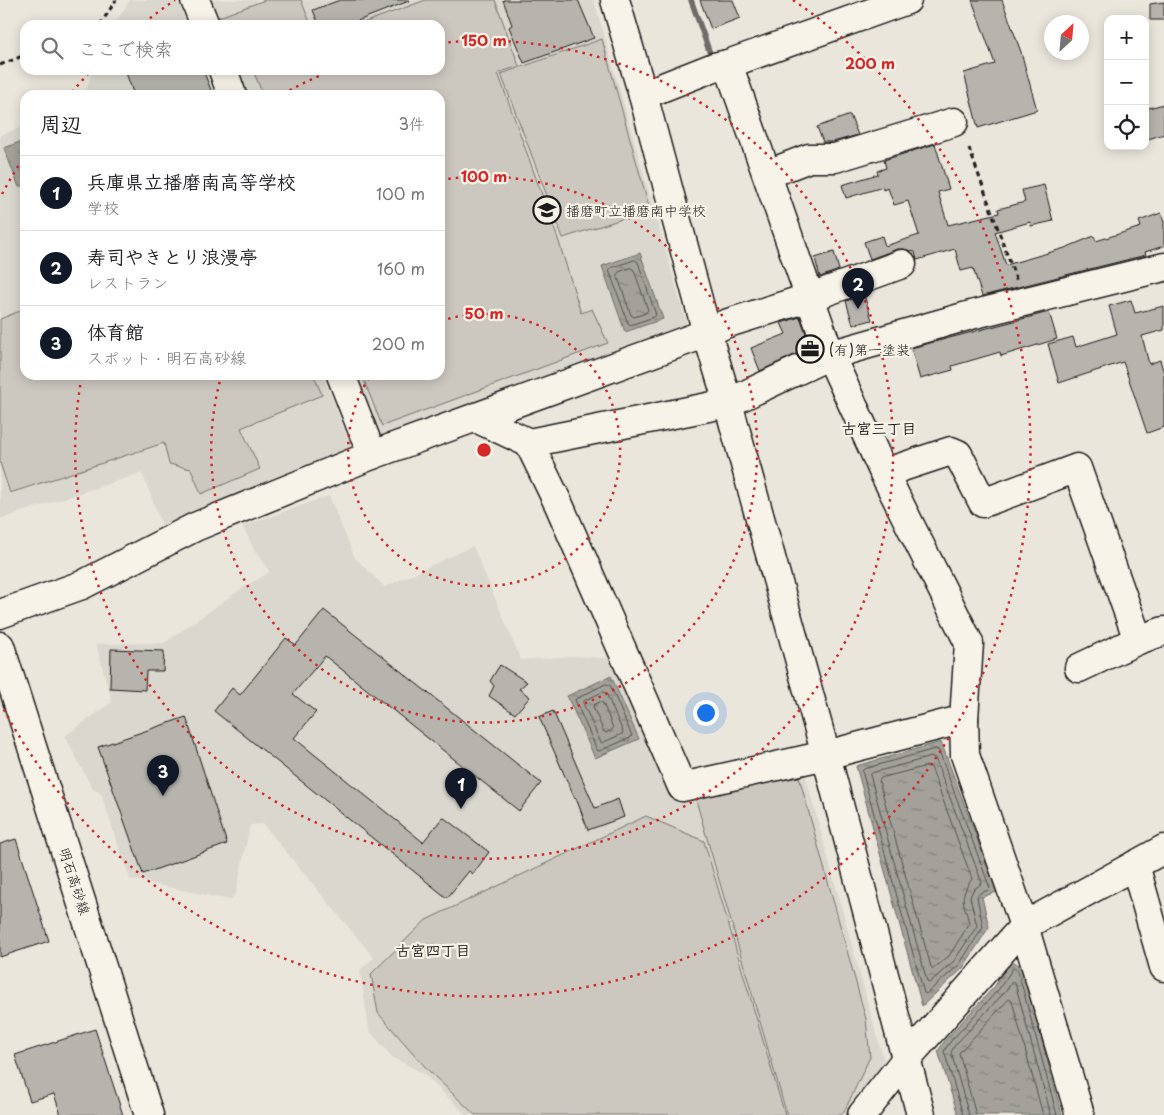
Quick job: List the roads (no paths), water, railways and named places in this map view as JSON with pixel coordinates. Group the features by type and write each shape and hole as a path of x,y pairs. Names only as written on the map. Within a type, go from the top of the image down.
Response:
{"street":[{"path":"195,0 203,20"},
{"path":"614,0 643,95 707,333 826,755 921,1115"},
{"path":"643,95 714,67 728,64 907,0"},
{"path":"728,64 830,355 884,473 969,642 964,719 965,755 1024,926 1080,1115"},
{"path":"224,75 230,90"},
{"path":"768,174 809,158 835,158 954,122"},
{"path":"0,614 82,585 196,527 372,455 707,333 725,324 811,297 902,264"},
{"path":"476,418 529,443 728,403 830,355 1024,301 1164,267"},
{"path":"343,380 372,455"},
{"path":"529,443 559,505 682,787 826,755 964,719"},
{"path":"884,473 950,450 958,454 983,503 1077,468 1138,640"},
{"path":"1079,668 1138,640 1164,631"},
{"name":"明石高砂線","path":"0,646 149,1115"},
{"path":"862,1115 907,1058 1024,926 1164,849"},
{"path":"1135,865 1164,967"}],"water":[{"path":"20,142 19,187 4,148"},
{"path":"640,253 663,319 625,332 602,266"},
{"path":"611,676 639,739 595,758 567,696"},
{"path":"941,742 997,892 982,897 989,927 963,968 922,1006 856,766"},
{"path":"1010,961 1022,966 1062,1115 958,1115 938,1051 946,1039 995,986"}],"waterway":[{"path":"691,0 712,59"}],"place":[{"name":"播磨町立播磨南中学校","path":"547,210"},
{"name":"寿司やきとり浪漫亭","path":"858,309"},
{"name":"(有)第一塗装","path":"810,349"},
{"name":"体育館","path":"163,796"},
{"name":"兵庫県立播磨南高等学校","path":"461,809"}],"district":[{"name":"古宮三丁目","path":"879,427"},
{"name":"古宮四丁目","path":"433,949"}]}
